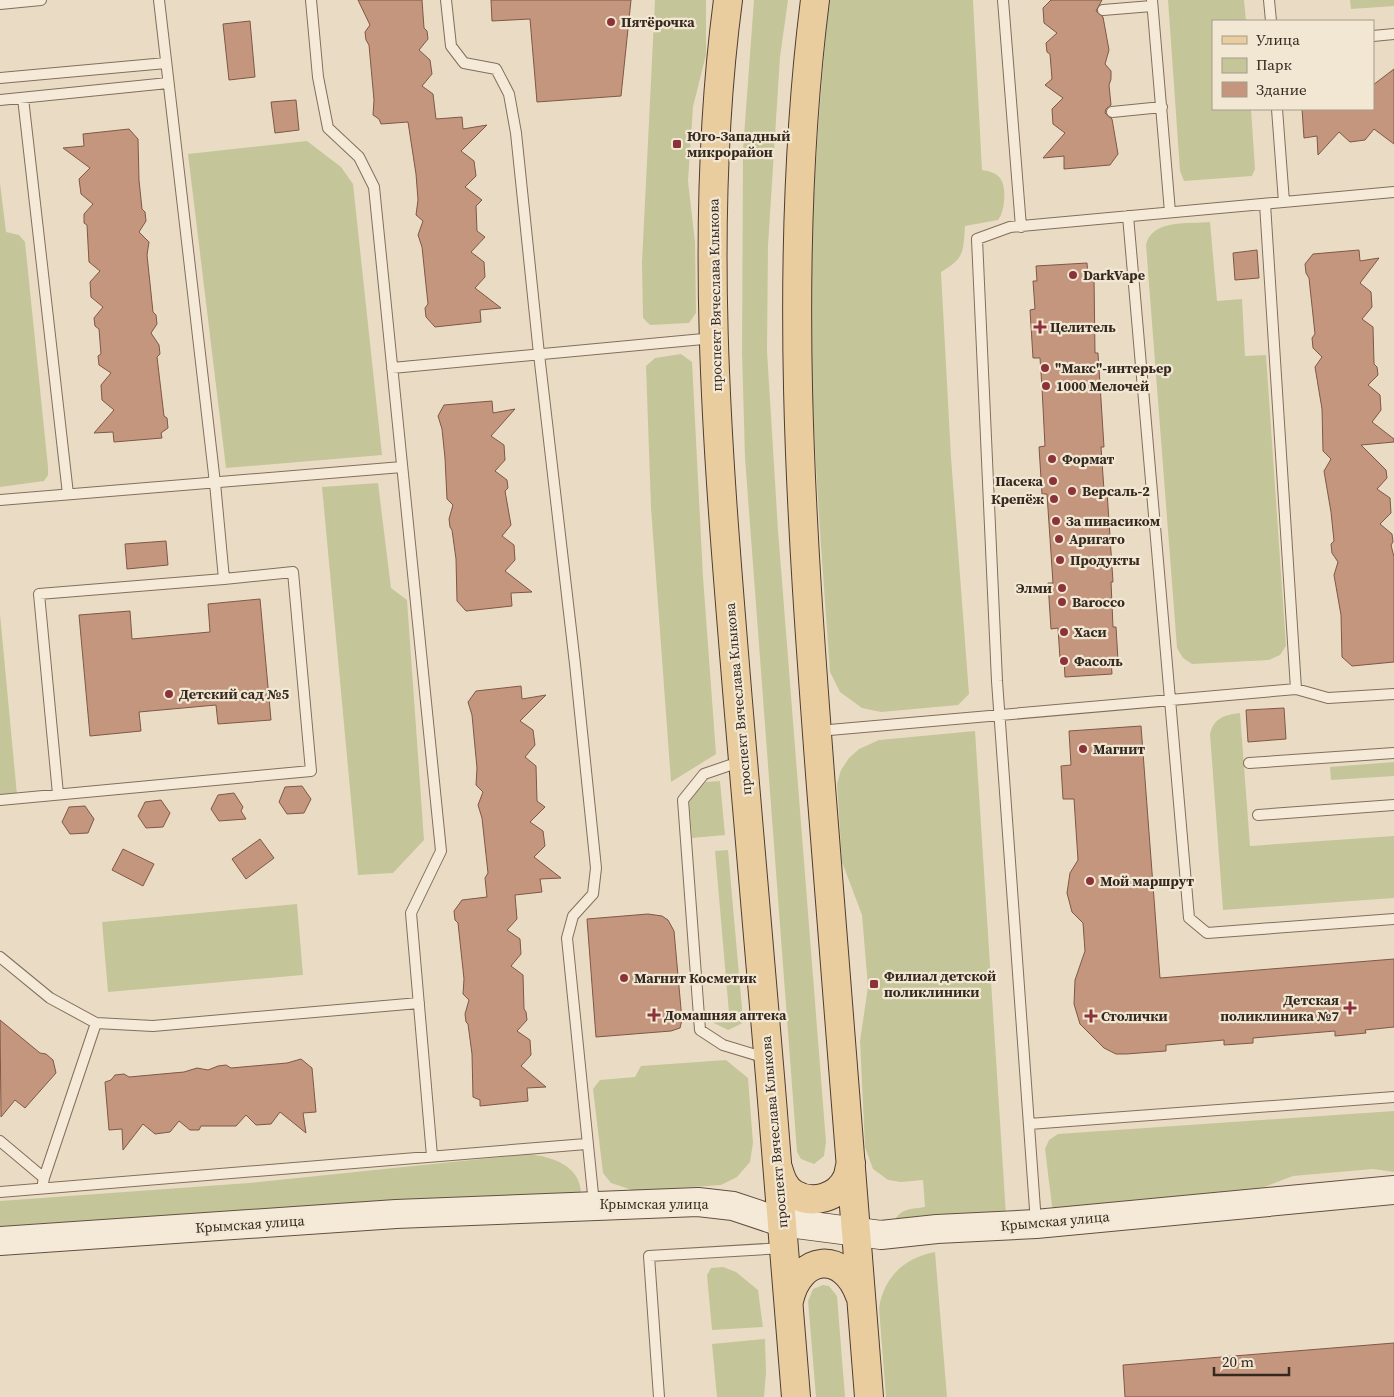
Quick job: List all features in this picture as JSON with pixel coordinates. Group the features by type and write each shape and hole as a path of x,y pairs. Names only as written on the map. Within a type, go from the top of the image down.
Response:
{"main road":[{"name":"проспект Вячеслава Клыкова","path":"728,0 715,131 712,231 714,338 722,511 796,1397"},
{"path":"815,0 807,58 796,245 796,351 801,502 869,1397"},
{"path":"777,1167 782,1182 793,1194 807,1199 823,1199 837,1191 847,1179 850,1163"},
{"path":"788,1304 792,1285 799,1275 810,1267 821,1264 835,1266 846,1272 856,1282 861,1298"}],"street":[{"name":"Крымская улица","path":"0,1241 396,1214 594,1204 698,1202 733,1206 783,1234 856,1232 881,1235 936,1228 1036,1224 1394,1190"}],"lane":[{"path":"0,4 41,0"},
{"path":"159,0 215,483 224,579"},
{"path":"311,0 318,77 328,128 359,157 374,187 441,851 410,912 432,1156"},
{"path":"446,0 451,46 464,63 496,70 509,94 516,133 596,868 593,894 573,916 567,938 586,1144 594,1204"},
{"path":"1003,0 1021,227"},
{"path":"1269,0 1270,20"},
{"path":"1103,10 1152,3 1170,212"},
{"path":"1374,36 1394,34"},
{"path":"0,78 166,63"},
{"path":"0,100 168,83"},
{"path":"23,98 68,494"},
{"path":"1112,112 1162,107"},
{"path":"1277,110 1284,202"},
{"path":"1036,1224 999,714 977,239 1010,227 1394,192"},
{"path":"1265,204 1296,689"},
{"path":"1128,216 1189,918 1207,933 1394,919"},
{"path":"392,368 714,338"},
{"path":"0,500 402,467"},
{"path":"0,800 311,771 293,572 39,594 58,794"},
{"path":"817,731 1296,689 1328,698 1394,694"},
{"path":"1249,763 1394,753"},
{"path":"743,760 704,774 682,800 700,1030 723,1046 768,1059"},
{"path":"1258,816 1394,805"},
{"path":"0,957 50,998 96,1023 153,1026 419,1003"},
{"path":"42,1189 44,1178 96,1023"},
{"path":"1029,1124 1394,1097"},
{"path":"0,1141 44,1178"},
{"path":"0,1192 586,1144"},
{"path":"659,1397 649,1256 783,1234"}],"green space":[{"path":"655,0 706,0 706,55 693,107 688,181 695,242 696,313 689,323 650,325 643,318 642,262"},
{"path":"754,0 788,0 780,57 768,246 767,351 778,530 826,1142 824,1156 814,1164 801,1159 797,1152 745,458 742,353 743,150"},
{"path":"829,0 973,0 982,170 994,173 1000,178 1004,187 1004,199 998,220 965,226 963,248 959,258 941,272 951,457 969,694 958,705 881,712 862,708 840,692 830,672 815,455 811,325 814,203"},
{"path":"1168,0 1244,0 1246,20 1212,20 1212,110 1251,110 1255,169 1252,176 1184,181 1180,171"},
{"path":"1350,0 1394,0 1394,6 1351,9"},
{"path":"307,141 341,167 353,184 382,455 226,468 188,154"},
{"path":"0,183 6,232 19,235 25,242 48,475 44,481 0,487"},
{"path":"1210,222 1217,301 1242,299 1245,356 1266,355 1286,646 1280,655 1269,660 1192,664 1183,658 1177,648 1146,245 1149,237 1163,227 1172,224"},
{"path":"681,354 692,362 703,577 716,754 671,782 651,508 646,366 655,358"},
{"path":"378,483 391,588 407,600 424,840 393,873 358,875 322,487"},
{"path":"0,614 17,795 0,796"},
{"path":"1240,713 1250,846 1394,836 1394,898 1223,910 1210,734 1214,724 1220,718"},
{"path":"975,731 1006,1215 895,1220 904,1211 925,1207 923,1180 901,1182 888,1180 873,1169 865,1147 860,1041 868,987 862,915 842,862 837,784 841,770 849,758 859,749 879,740"},
{"path":"1394,762 1394,776 1331,780 1330,767"},
{"path":"720,781 725,835 692,838 689,798 706,782"},
{"path":"728,850 743,1020 741,1024 728,1030 714,1023 708,1015 729,1013 715,851"},
{"path":"297,904 303,975 108,992 102,922"},
{"path":"726,1060 748,1078 753,1143 750,1162 737,1177 721,1185 635,1191 611,1183 603,1173 593,1089 600,1080 635,1077 641,1066"},
{"path":"1394,1111 1394,1172 1373,1169 1293,1176 1243,1195 1055,1211 1052,1206 1045,1149 1049,1140 1058,1134"},
{"path":"529,1154 547,1157 570,1169 576,1176 581,1193 575,1199 0,1235 0,1201 249,1183"},
{"path":"935,1252 947,1397 886,1397 879,1308 882,1297 891,1278 905,1264"},
{"path":"723,1267 736,1272 758,1290 763,1327 712,1330 707,1275 711,1268"},
{"path":"823,1285 829,1286 837,1296 845,1397 816,1397 808,1301 813,1289"},
{"path":"765,1339 766,1373 764,1397 717,1397 712,1344"}],"building":[{"path":"358,0 422,0 424,28 427,31 428,39 419,50 430,60 432,74 422,86 433,94 436,119 462,117 463,129 487,125 461,151 474,161 476,176 465,187 482,200 476,206 477,231 485,237 471,252 484,262 485,277 475,288 501,308 480,310 481,322 435,327 426,317 425,308 428,304 422,247 418,235 423,221 416,215 418,200 416,174 408,122 381,124 379,119 373,115 374,100 369,45 365,32 370,25"},
{"path":"491,0 631,0 621,96 537,102 530,19 492,21"},
{"path":"1051,0 1102,0 1096,11 1103,17 1109,50 1105,64 1111,71 1109,85 1111,105 1106,109 1105,113 1112,119 1118,154 1110,165 1064,169 1064,156 1043,158 1065,133 1053,124 1052,109 1063,98 1045,85 1052,79 1050,54 1047,52 1046,43 1057,33 1044,23 1043,8"},
{"path":"250,21 255,77 229,80 223,24"},
{"path":"1394,69 1394,144 1374,129 1365,140 1350,142 1339,132 1318,155 1317,136 1304,138 1302,110 1374,110 1374,84"},
{"path":"296,100 299,130 275,133 271,102"},
{"path":"129,129 138,139 139,180 142,209 145,212 146,221 139,232 149,242 147,255 153,312 156,315 157,324 151,333 159,345 160,354 157,357 164,416 167,418 168,428 161,433 162,438 114,442 113,432 94,433 114,410 102,400 101,385 111,373 99,365 98,356 101,354 99,329 95,326 94,318 103,307 91,297 90,282 100,271 89,262 87,225 84,223 84,214 93,204 81,194 79,179 90,168 63,148 84,146 83,134"},
{"path":"1257,250 1259,278 1235,280 1233,253"},
{"path":"1359,250 1360,261 1379,258 1360,283 1371,292 1372,307 1362,319 1373,327 1374,364 1377,367 1378,375 1368,385 1380,395 1381,410 1372,422 1394,439 1394,442 1361,445 1386,470 1387,478 1377,489 1390,498 1391,513 1380,524 1392,534 1393,542 1391,545 1394,557 1394,662 1352,666 1342,657 1341,615 1334,575 1338,562 1332,553 1331,544 1334,541 1324,471 1331,459 1323,451 1322,409 1315,367 1322,357 1313,348 1312,338 1315,334 1309,278 1306,273 1305,264 1313,254"},
{"path":"1087,263 1088,278 1094,277 1095,353 1098,353 1104,447 1101,447 1104,490 1107,491 1113,582 1111,582 1113,627 1116,627 1118,660 1111,660 1112,674 1065,677 1064,659 1060,659 1058,628 1051,629 1048,583 1053,583 1047,494 1042,494 1039,447 1045,446 1042,388 1040,358 1033,358 1030,310 1035,309 1033,281 1037,281 1036,266"},
{"path":"492,401 493,413 515,409 491,436 504,445 505,460 495,471 507,480 508,488 505,491 511,525 502,536 514,545 515,560 505,571 532,592 511,593 512,606 466,611 457,601 456,559 449,519 453,505 447,499 442,429 438,416 444,405"},
{"path":"166,541 168,565 127,569 125,544"},
{"path":"260,599 271,720 218,724 216,705 139,712 141,731 90,736 79,615 130,611 132,639 210,632 208,604"},
{"path":"521,686 522,699 546,695 520,721 533,730 535,745 525,757 536,766 537,801 545,807 530,822 543,831 545,846 534,857 561,878 540,879 542,892 515,895 517,919 507,930 520,939 521,954 511,966 523,975 524,1009 527,1020 517,1031 530,1040 531,1055 521,1066 546,1087 527,1088 528,1101 480,1106 480,1100 473,1097 472,1054 465,1014 469,1000 463,994 464,979 458,923 455,920 454,911 462,900 487,897 485,878 488,873 482,818 478,805 483,792 476,785 477,768 472,715 468,702 476,691"},
{"path":"1284,708 1286,739 1248,742 1246,710"},
{"path":"1141,726 1160,978 1394,959 1394,1027 1365,1030 1366,1033 1335,1036 1335,1031 1253,1038 1253,1043 1224,1045 1224,1040 1166,1045 1166,1051 1116,1054 1104,1048 1080,1024 1074,1004 1075,980 1085,951 1083,923 1072,912 1067,893 1070,873 1078,860 1074,799 1063,799 1061,766 1071,765 1069,731"},
{"path":"302,786 311,799 304,813 287,814 279,802 285,787"},
{"path":"234,793 243,807 241,811 246,819 219,821 211,809 218,795"},
{"path":"161,800 170,813 163,827 146,828 138,816 145,802"},
{"path":"85,806 94,819 88,833 70,834 62,822 69,807"},
{"path":"260,839 274,858 246,879 232,859"},
{"path":"123,849 154,864 143,886 112,870"},
{"path":"648,914 662,916 668,920 674,931 682,1020 680,1028 671,1031 596,1037 587,919"},
{"path":"0,1020 40,1053 46,1054 53,1060 56,1073 25,1108 15,1100 1,1117"},
{"path":"301,1059 312,1068 316,1112 303,1113 306,1133 280,1112 271,1124 256,1125 246,1115 236,1126 201,1126 199,1130 190,1130 179,1121 170,1132 155,1134 143,1124 123,1150 122,1129 109,1130 105,1082 111,1080 115,1075 124,1074 129,1077 184,1072 197,1068 208,1070 226,1065 231,1068 287,1063"},
{"path":"1394,1343 1394,1397 1125,1397 1123,1365"}],"place":[{"name":"Пятёрочка","path":"611,22"},
{"name":"Юго-Западный микрорайон","path":"677,144"},
{"name":"DarkVape","path":"1073,275"},
{"name":"Целитель","path":"1040,327"},
{"name":"\"Макс\"-интерьер","path":"1045,368"},
{"name":"1000 Мелочей","path":"1046,386"},
{"name":"Формат","path":"1052,459"},
{"name":"Пасека","path":"1053,481"},
{"name":"Версаль-2","path":"1072,491"},
{"name":"Крепёж","path":"1054,499"},
{"name":"За пивасиком","path":"1056,521"},
{"name":"Аригато","path":"1059,539"},
{"name":"Продукты","path":"1060,560"},
{"name":"Элми","path":"1062,588"},
{"name":"Barocco","path":"1062,602"},
{"name":"Хаси","path":"1064,632"},
{"name":"Фасоль","path":"1064,661"},
{"name":"Детский сад №5","path":"169,694"},
{"name":"Магнит","path":"1083,749"},
{"name":"Мой маршрут","path":"1090,881"},
{"name":"Магнит Косметик","path":"624,978"},
{"name":"Филиал детской поликлиники","path":"874,984"},
{"name":"Детская поликлиника №7","path":"1350,1008"},
{"name":"Домашняя аптека","path":"654,1015"},
{"name":"Столички","path":"1091,1016"}]}
